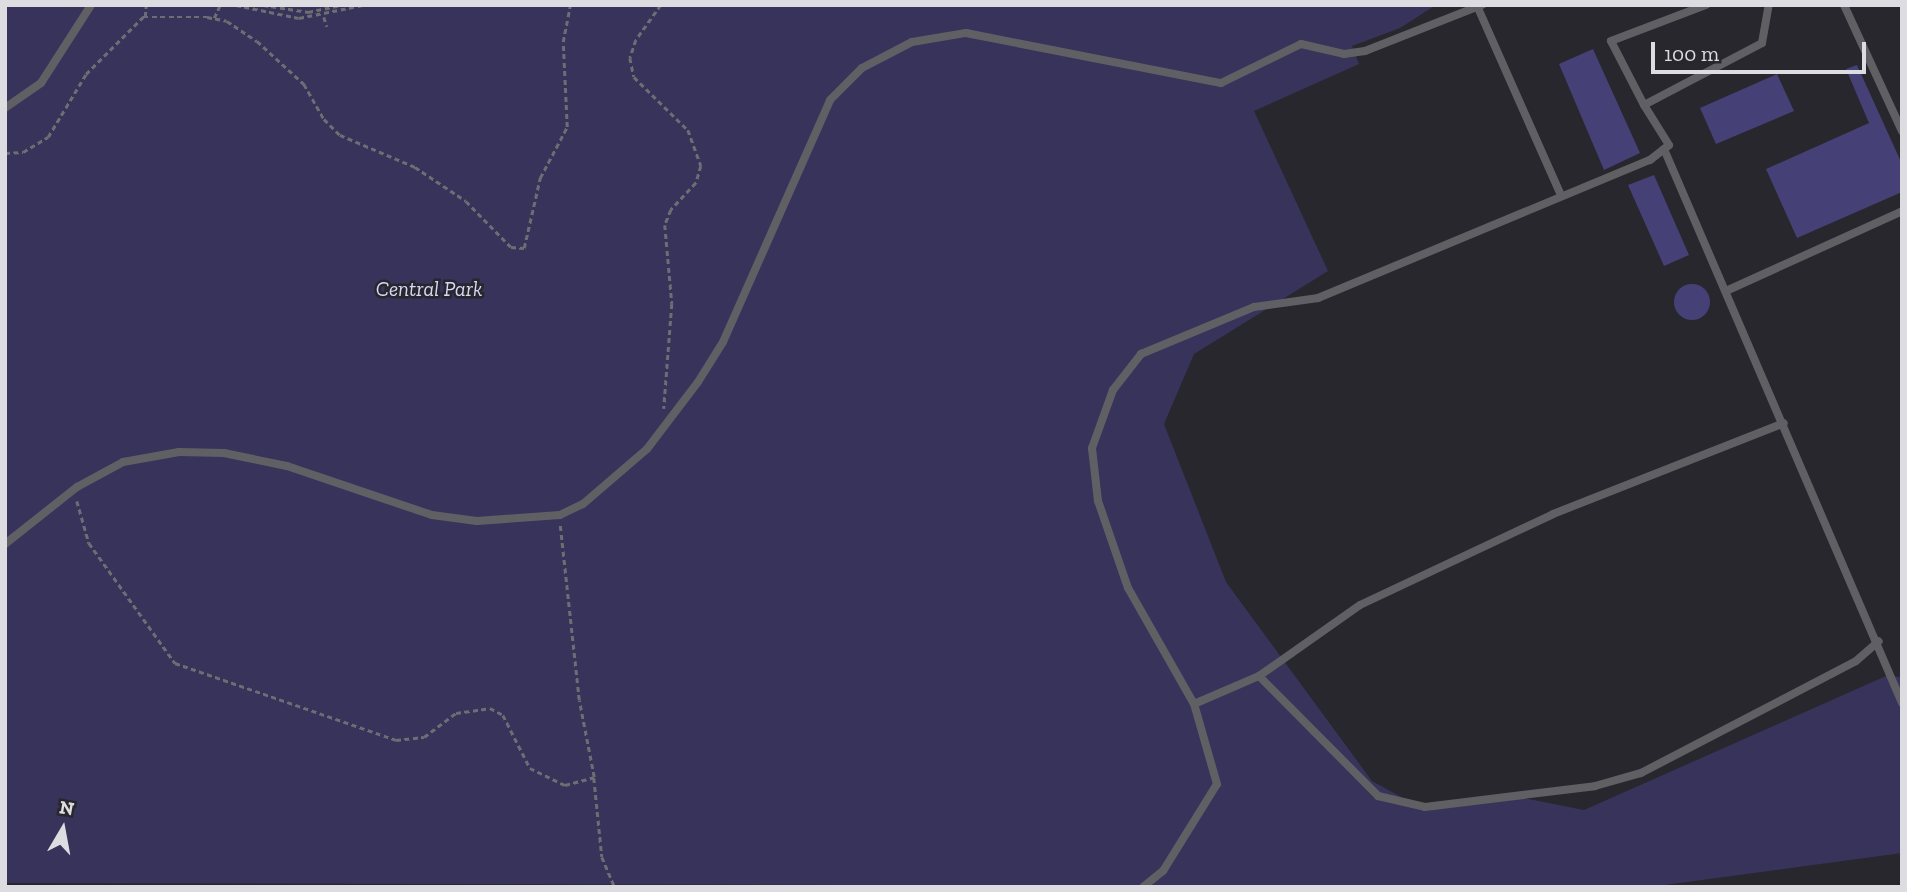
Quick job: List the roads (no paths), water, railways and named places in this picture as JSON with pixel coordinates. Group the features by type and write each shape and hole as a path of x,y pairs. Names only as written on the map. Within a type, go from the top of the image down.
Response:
{"lane":[{"path":"5,108 41,83 91,5"},
{"path":"1143,887 1163,871 1217,784 1194,704 1128,588 1098,501 1092,448 1113,390 1141,354 1254,307 1318,298 1650,160 1669,145 1644,105 1611,41 1706,5"},
{"path":"1644,105 1762,44 1769,5"},
{"path":"1844,5 1902,131"},
{"path":"5,544 77,487 123,462 179,452 224,453 352,484 432,515 477,521 560,515 583,504 647,449 723,342 830,100 862,68 902,47 966,33 1220,83 1301,44 1344,54 1365,51 1480,7 1561,195"},
{"path":"1664,149 1879,640 1902,703"},
{"path":"1726,291 1902,211"},
{"path":"1194,704 1259,676 1360,606 1553,514 1784,423"},
{"path":"1259,676 1378,796 1425,807 1595,786 1641,773 1856,661 1879,640"}],"park label":[{"name":"Central Park","path":"429,289"}]}
